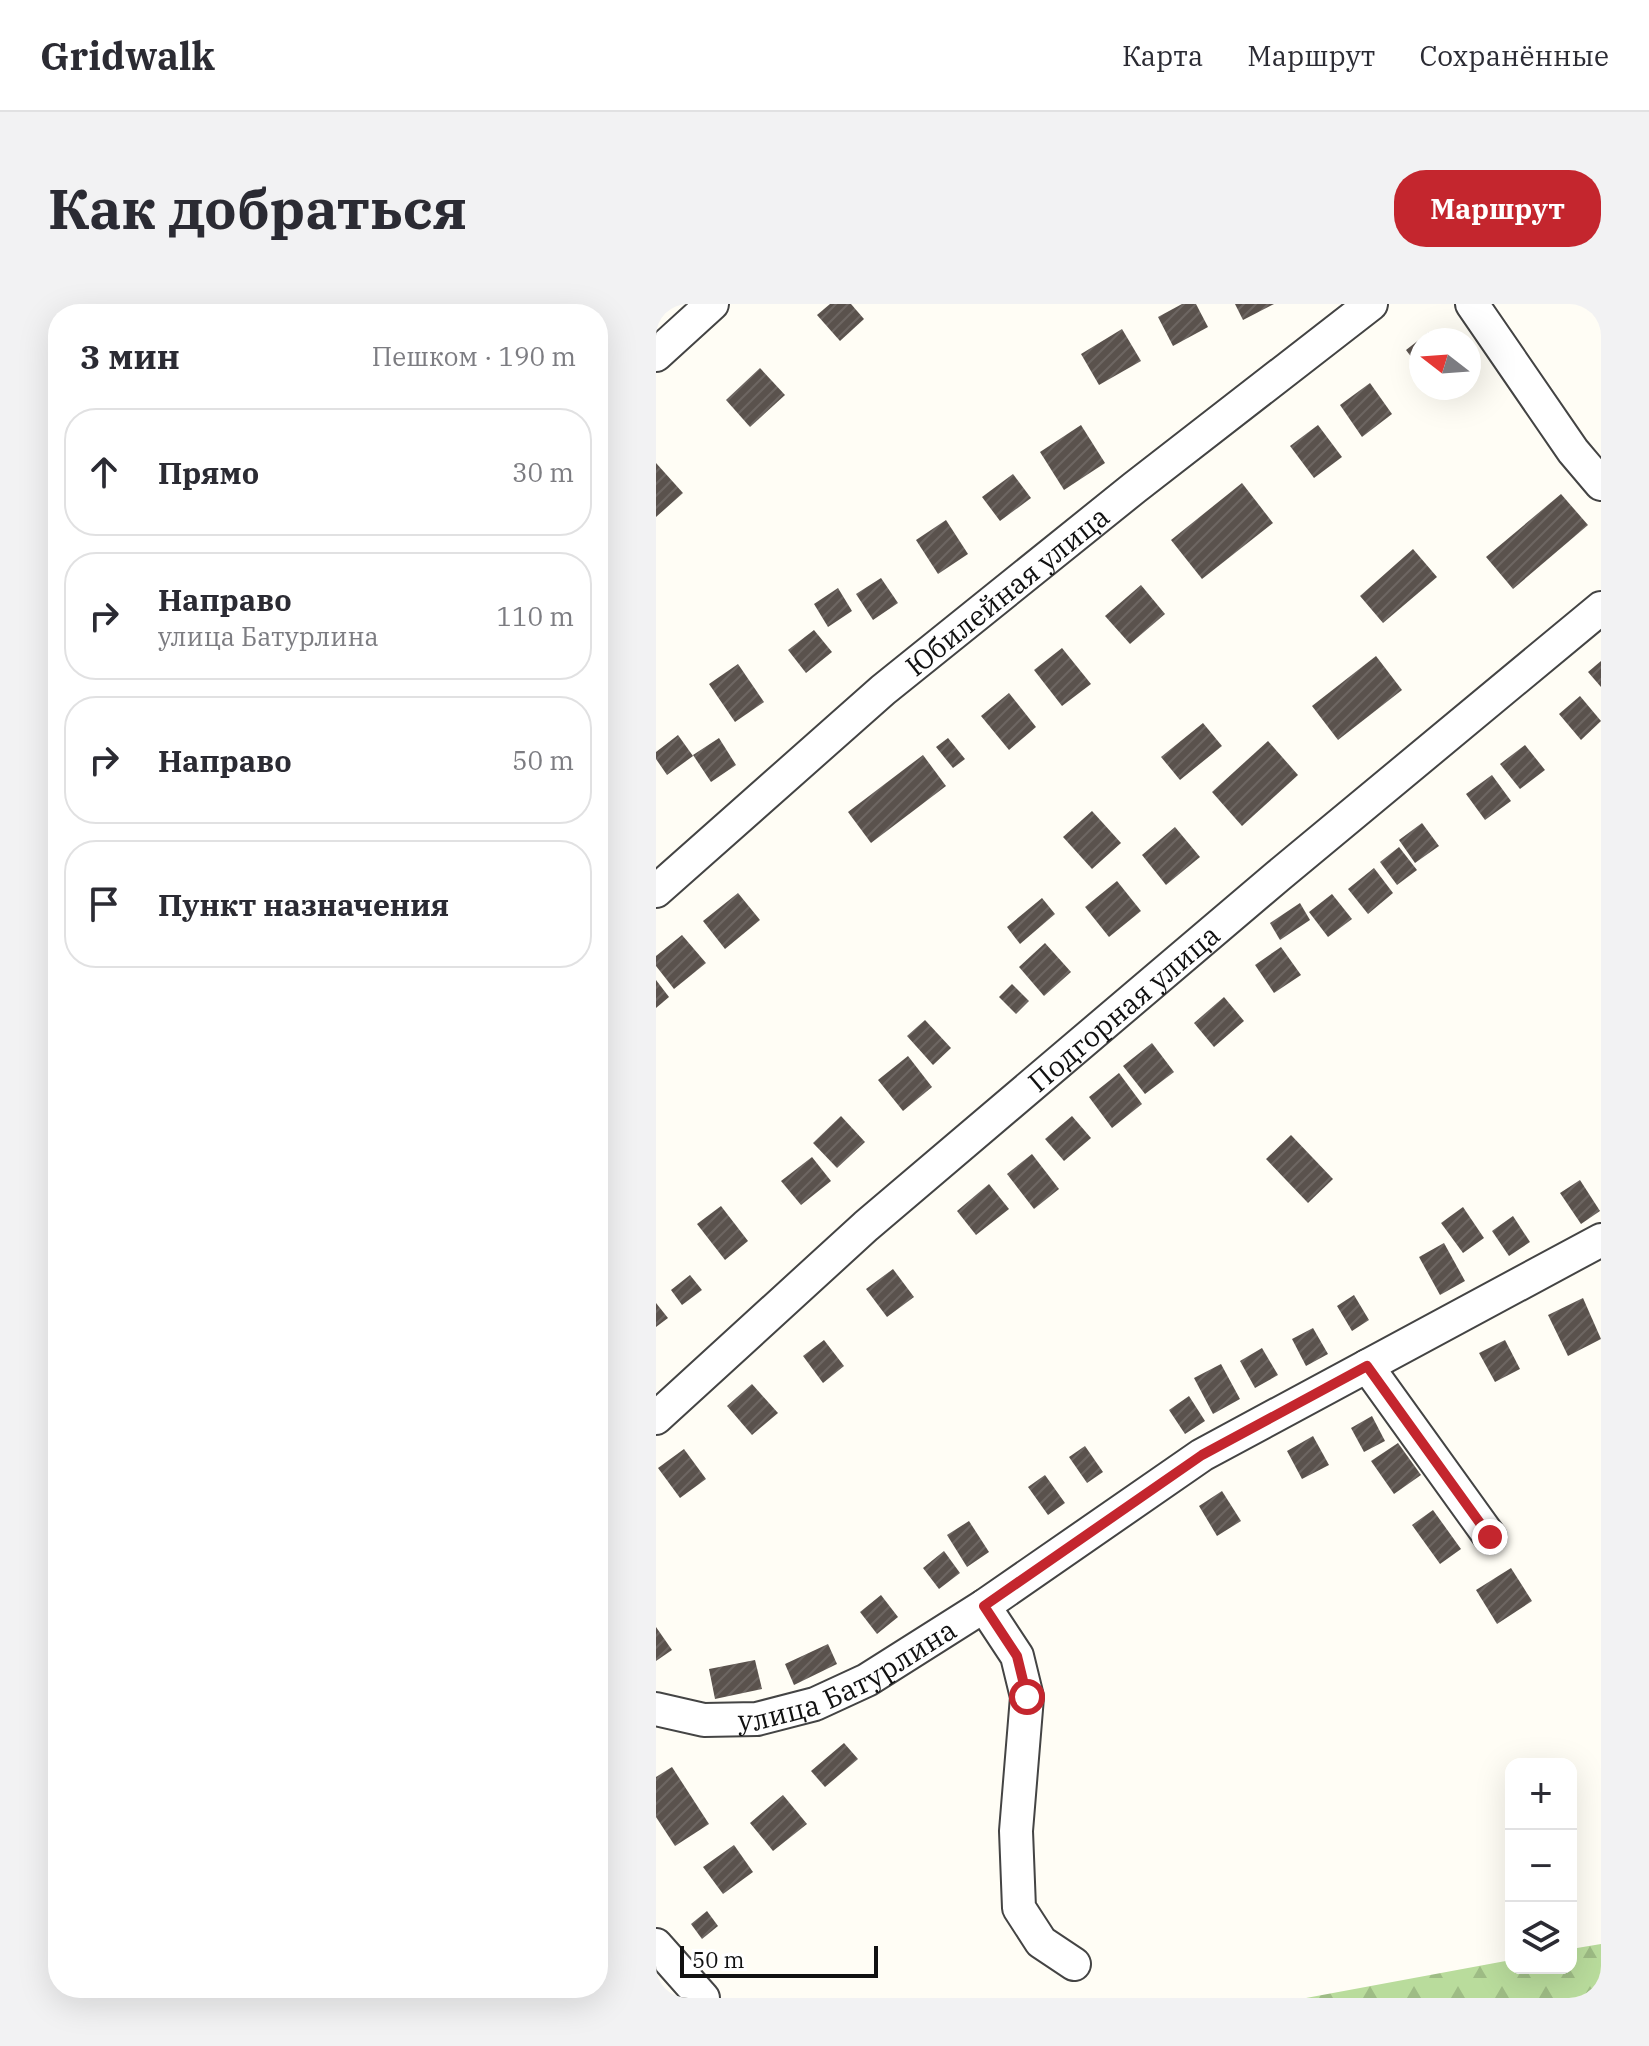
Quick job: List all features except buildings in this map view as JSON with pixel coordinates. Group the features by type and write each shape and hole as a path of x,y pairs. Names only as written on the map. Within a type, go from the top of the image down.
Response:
{"street":[{"path":"656,355 712,304"},
{"name":"Юбилейная улица","path":"656,891 883,690 1134,488 1371,304"},
{"path":"1472,304 1573,451 1601,484"},
{"name":"Подгорная улица","path":"656,1418 866,1226 1290,866 1601,608"},
{"name":"улица Батурлина","path":"657,1711 704,1720 757,1719 815,1704 867,1680 984,1606 1202,1455 1601,1240"},
{"path":"1367,1366 1490,1537"},
{"path":"984,1606 1017,1656 1027,1697 1016,1831 1019,1908 1041,1942 1074,1964"},
{"path":"656,1945 703,1998"}],"green space":[{"path":"1601,1944 1601,1998 1306,1998 1505,1961 1505,1974 1577,1974 1577,1948"}],"route":[{"path":"1027,1697 1017,1656 984,1606 1202,1455 1367,1366 1490,1537"}]}
